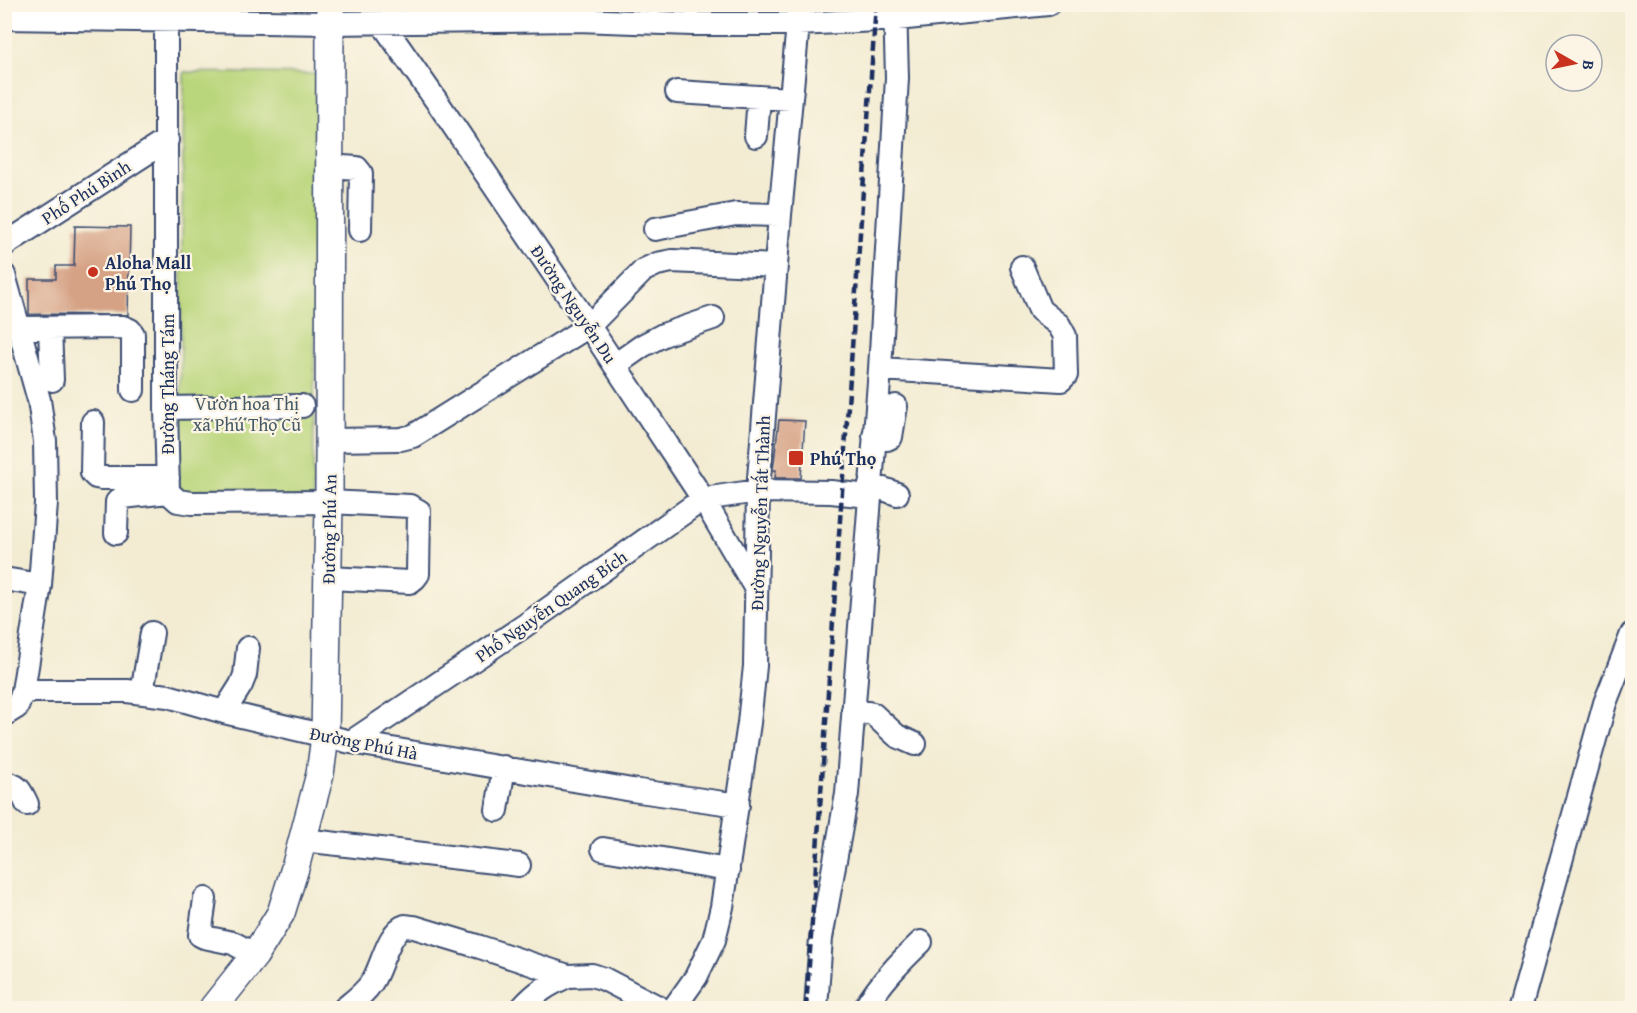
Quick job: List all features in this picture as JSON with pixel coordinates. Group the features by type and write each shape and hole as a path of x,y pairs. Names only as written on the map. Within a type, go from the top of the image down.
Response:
{"main road":[{"name":"Đường Phú An","path":"213,1008 255,955 280,913 295,868 320,774 325,737 329,502 329,14"}],"street":[{"path":"4,18 163,13 329,14 382,23 577,20 692,24 798,14 896,12 1048,4"},
{"path":"816,1008 821,938 846,799 880,369 897,78 896,12"},
{"name":"Đường Tháng Tám","path":"163,13 167,140 168,485"},
{"name":"Đường Nguyễn Tất Thành","path":"674,1008 696,977 714,940 728,870 749,723 755,666 758,491 798,14"},
{"name":"Đường Nguyễn Du","path":"382,23 615,365 703,499 756,590"},
{"path":"677,92 790,99"},
{"path":"756,136 759,97"},
{"name":"Phố Phú Bình","path":"4,245 167,140"},
{"path":"329,166 357,168 361,173 360,230"},
{"path":"655,229 736,214 780,215"},
{"path":"329,440 401,439 413,436 589,326 644,270 657,264 672,261 776,266"},
{"path":"880,369 1061,380 1066,375 1065,336 1059,325 1040,310 1022,267"},
{"path":"4,275 39,400 45,441 46,503 40,585 23,691 17,707 4,715"},
{"path":"615,365 642,346 663,335 714,318"},
{"path":"20,328 123,327 130,330 133,334 133,390"},
{"path":"50,328 52,380"},
{"path":"166,408 302,406"},
{"path":"874,436 887,439 891,437 896,406"},
{"path":"93,422 92,473 96,477 168,485"},
{"path":"168,485 178,501 192,504 329,502 410,506 419,511 418,574 410,582 328,578"},
{"path":"116,533 117,502 123,497 168,485"},
{"name":"Phố Nguyễn Quang Bích","path":"351,742 524,626 703,499 758,491 870,490 897,494"},
{"path":"4,579 40,585"},
{"path":"142,693 152,633"},
{"path":"1520,1008 1605,703 1632,634"},
{"path":"224,712 245,675 248,648"},
{"name":"Đường Phú Hà","path":"23,691 127,691 168,696 224,712 351,742 632,790 738,805"},
{"path":"853,710 873,714 897,736 915,744"},
{"path":"497,810 504,767"},
{"path":"4,783 18,788 27,804"},
{"path":"303,840 519,865"},
{"path":"603,849 728,870"},
{"path":"205,899 200,934 204,937 233,943 255,955"},
{"path":"345,1008 374,980 386,950 397,931 405,926 480,946 568,976 592,975 660,1008"},
{"path":"865,1008 892,969 921,942"},
{"path":"522,1008 533,995 568,976"}],"green space":[{"name":"Vườn hoa Thị xã Phú Thọ Cũ","path":"184,72 318,74 313,498 179,496"}],"building":[{"name":"Aloha Mall Phú Thọ","path":"75,226 130,227 128,315 29,314 29,279 56,279 56,266 74,266"},
{"path":"779,420 805,421 801,478 775,478 776,470 773,470"}],"railway":[{"path":"806,1008 876,4"}],"place":[{"name":"Aloha Mall Phú Thọ","path":"93,272"},
{"name":"Phú Thọ","path":"796,458"}]}
